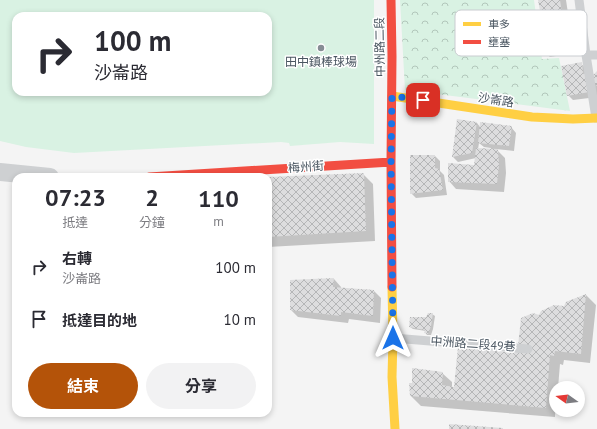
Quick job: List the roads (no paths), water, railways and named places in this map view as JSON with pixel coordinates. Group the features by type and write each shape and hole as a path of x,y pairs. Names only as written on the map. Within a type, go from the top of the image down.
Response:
{"street":[{"name":"中州路二段","path":"391,0 392,376 395,429"},
{"name":"沙崙路","path":"392,96 532,117 573,119 596,118"},
{"name":"梅州街","path":"214,173 391,162"},
{"path":"0,172 12,173"}],"lane":[{"path":"579,0 580,10"},
{"path":"586,56 596,118"},
{"name":"中洲路二段49巷","path":"393,338 528,349"}],"place":[{"name":"田中鎮棒球場","path":"321,48"}]}
